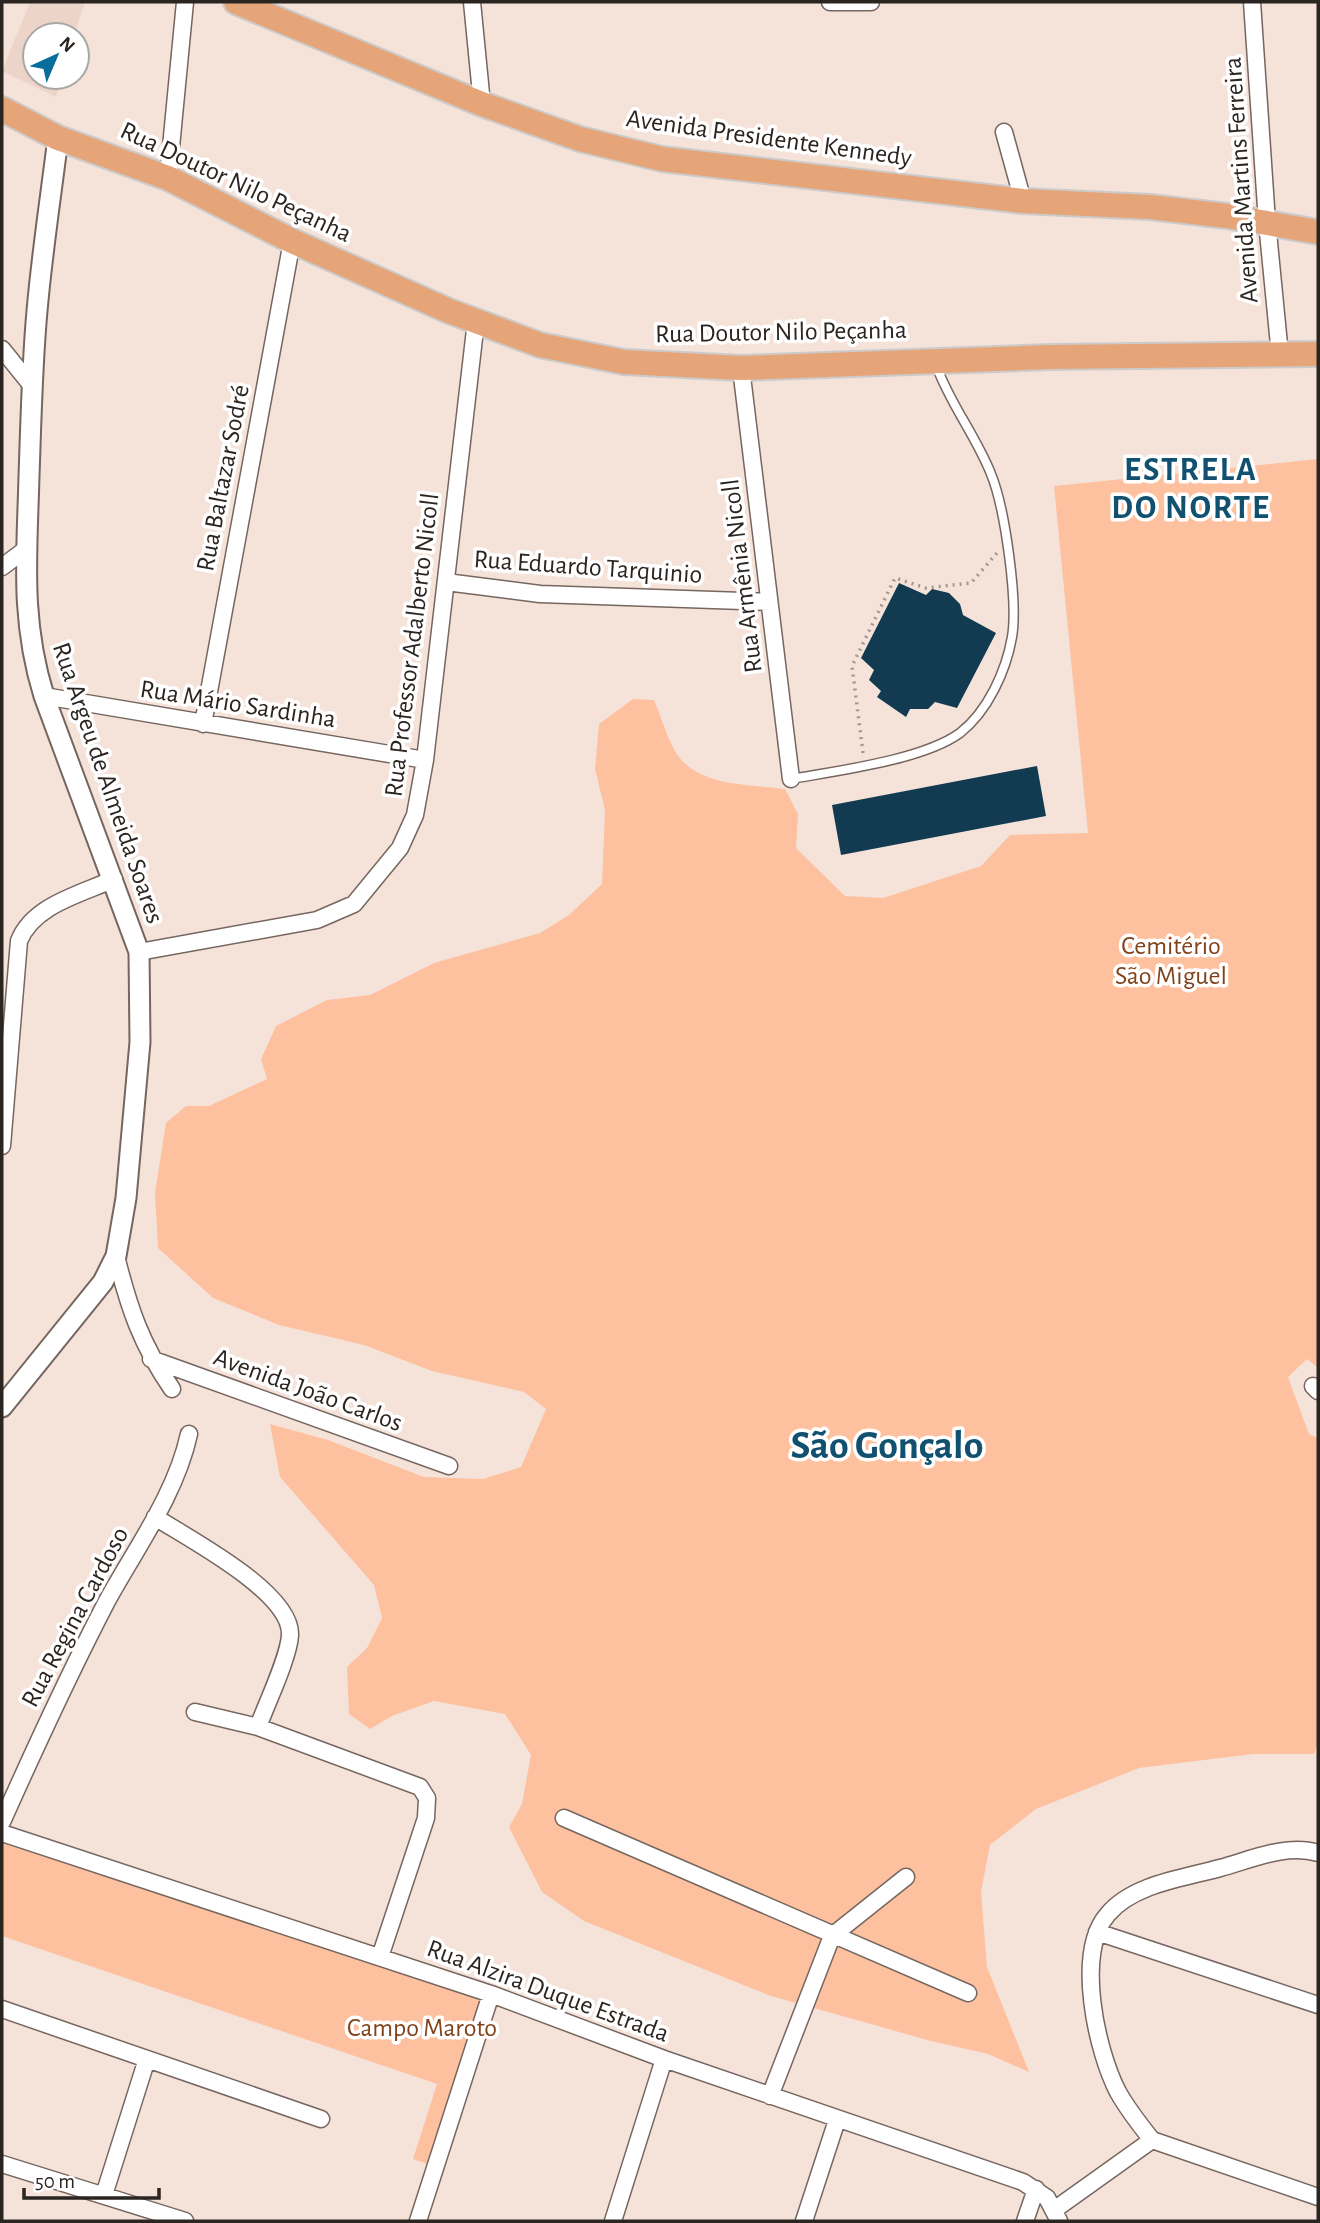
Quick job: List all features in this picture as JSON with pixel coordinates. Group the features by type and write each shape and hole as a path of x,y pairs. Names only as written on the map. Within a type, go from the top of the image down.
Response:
{"main road":[{"name":"Avenida Presidente Kennedy","path":"236,2 482,104 580,139 662,159 1023,201 1150,207 1267,222 1318,232"},
{"name":"Rua Doutor Nilo Peçanha","path":"2,109 58,138 168,178 292,241 476,321 540,345 624,362 741,368 934,360 1318,354"}],"street":[{"path":"168,178 185,2"},
{"path":"472,2 482,104"},
{"path":"830,2 870,2"},
{"name":"Avenida Martins Ferreira","path":"1252,2 1267,222 1280,355"},
{"path":"1004,132 1023,201"},
{"name":"Rua Argeu de Almeida Soares","path":"2,1407 103,1282 116,1255 126,1198 139,1042 139,951 44,696 31,654 26,549 32,386 37,310 58,138"},
{"name":"Rua Baltazar Sodré","path":"203,724 292,241"},
{"name":"Rua Professor Adalberto Nicoll","path":"139,951 317,920 354,904 400,848 415,814 425,760 476,321"},
{"path":"2,349 32,386"},
{"name":"Rua Armênia Nicoll","path":"741,368 791,779"},
{"path":"3,563 26,549"},
{"name":"Rua Eduardo Tarquinio","path":"446,582 540,594 769,602"},
{"name":"Rua Mário Sardinha","path":"44,696 425,760"},
{"path":"2,1146 19,941 24,928 51,907 114,879"},
{"path":"116,1255 132,1317 151,1359 172,1388"},
{"name":"Avenida João Carlos","path":"151,1359 449,1466"},
{"name":"Rua Regina Cardoso","path":"2,1822 96,1625 155,1517 186,1448 189,1434"},
{"path":"155,1517 252,1579 272,1600 285,1620 288,1640 258,1727"},
{"path":"195,1712 258,1727 420,1787 427,1798 426,1818 380,1956"},
{"path":"564,1818 968,1993"},
{"name":"Rua Alzira Duque Estrada","path":"2,1833 491,1994 664,2059 1036,2189"},
{"path":"1318,1853 1307,1849 1285,1851 1162,1884 1133,1896 1108,1913 1097,1932 1090,1962 1093,2014 1117,2089 1131,2115 1152,2140 1318,2197"},
{"path":"770,2096 832,1936 906,1877"},
{"path":"1097,1932 1318,2005"},
{"path":"418,2221 491,1994"},
{"path":"2,2010 146,2062 321,2119"},
{"path":"613,2221 664,2059"},
{"path":"104,2195 146,2062"},
{"path":"804,2221 837,2120"},
{"path":"1025,2221 1036,2189 1047,2198 1057,2216 1152,2140"},
{"path":"2,2164 185,2221"}],"lane":[{"path":"791,779 865,766 929,748 959,733 982,709 1002,675 1012,634 1007,541 992,476 944,386 934,360"}],"path":[{"path":"865,766 852,666 895,578 926,588 971,583 1007,541"}],"shaded area":[{"path":"30,2 85,2 79,21 22,21"},
{"path":"21,24 21,80 2,71"},
{"path":"44,91 58,91 56,97"}],"green space":[{"name":"Cemitério São Miguel","path":"1318,459 1318,1368 1307,1359 1288,1377 1309,1434 1318,1438 1318,1743 1314,1754 1253,1754 1139,1768 1036,1809 990,1845 981,1892 987,1967 1029,2072 988,2054 931,2041 771,1996 584,1921 542,1892 509,1827 522,1804 531,1755 505,1714 434,1701 392,1716 370,1729 349,1714 347,1667 367,1648 382,1618 374,1585 280,1477 270,1424 328,1440 424,1477 483,1479 521,1467 546,1409 524,1392 432,1371 364,1345 279,1325 213,1298 158,1248 155,1193 166,1123 186,1106 209,1106 267,1079 261,1059 276,1026 327,1000 370,995 434,963 540,933 569,915 602,884 605,810 595,769 599,724 633,699 654,700 675,751 684,763 696,771 724,782 785,789 798,814 796,848 845,896 883,898 981,866 1010,835 1088,833 1054,486"},
{"name":"Campo Maroto","path":"2,1841 483,1998 431,2165 413,2159 437,2084 2,1936"}],"building":[{"path":"899,583 926,595 932,589 949,593 960,604 963,615 996,633 957,708 935,702 928,709 910,709 906,717 877,697 881,691 869,680 874,670 861,658"},
{"path":"1037,766 1046,816 841,855 832,805"}],"district":[{"name":"ESTRELA DO NORTE","path":"1191,489"},
{"name":"São Gonçalo","path":"887,1446"}]}
